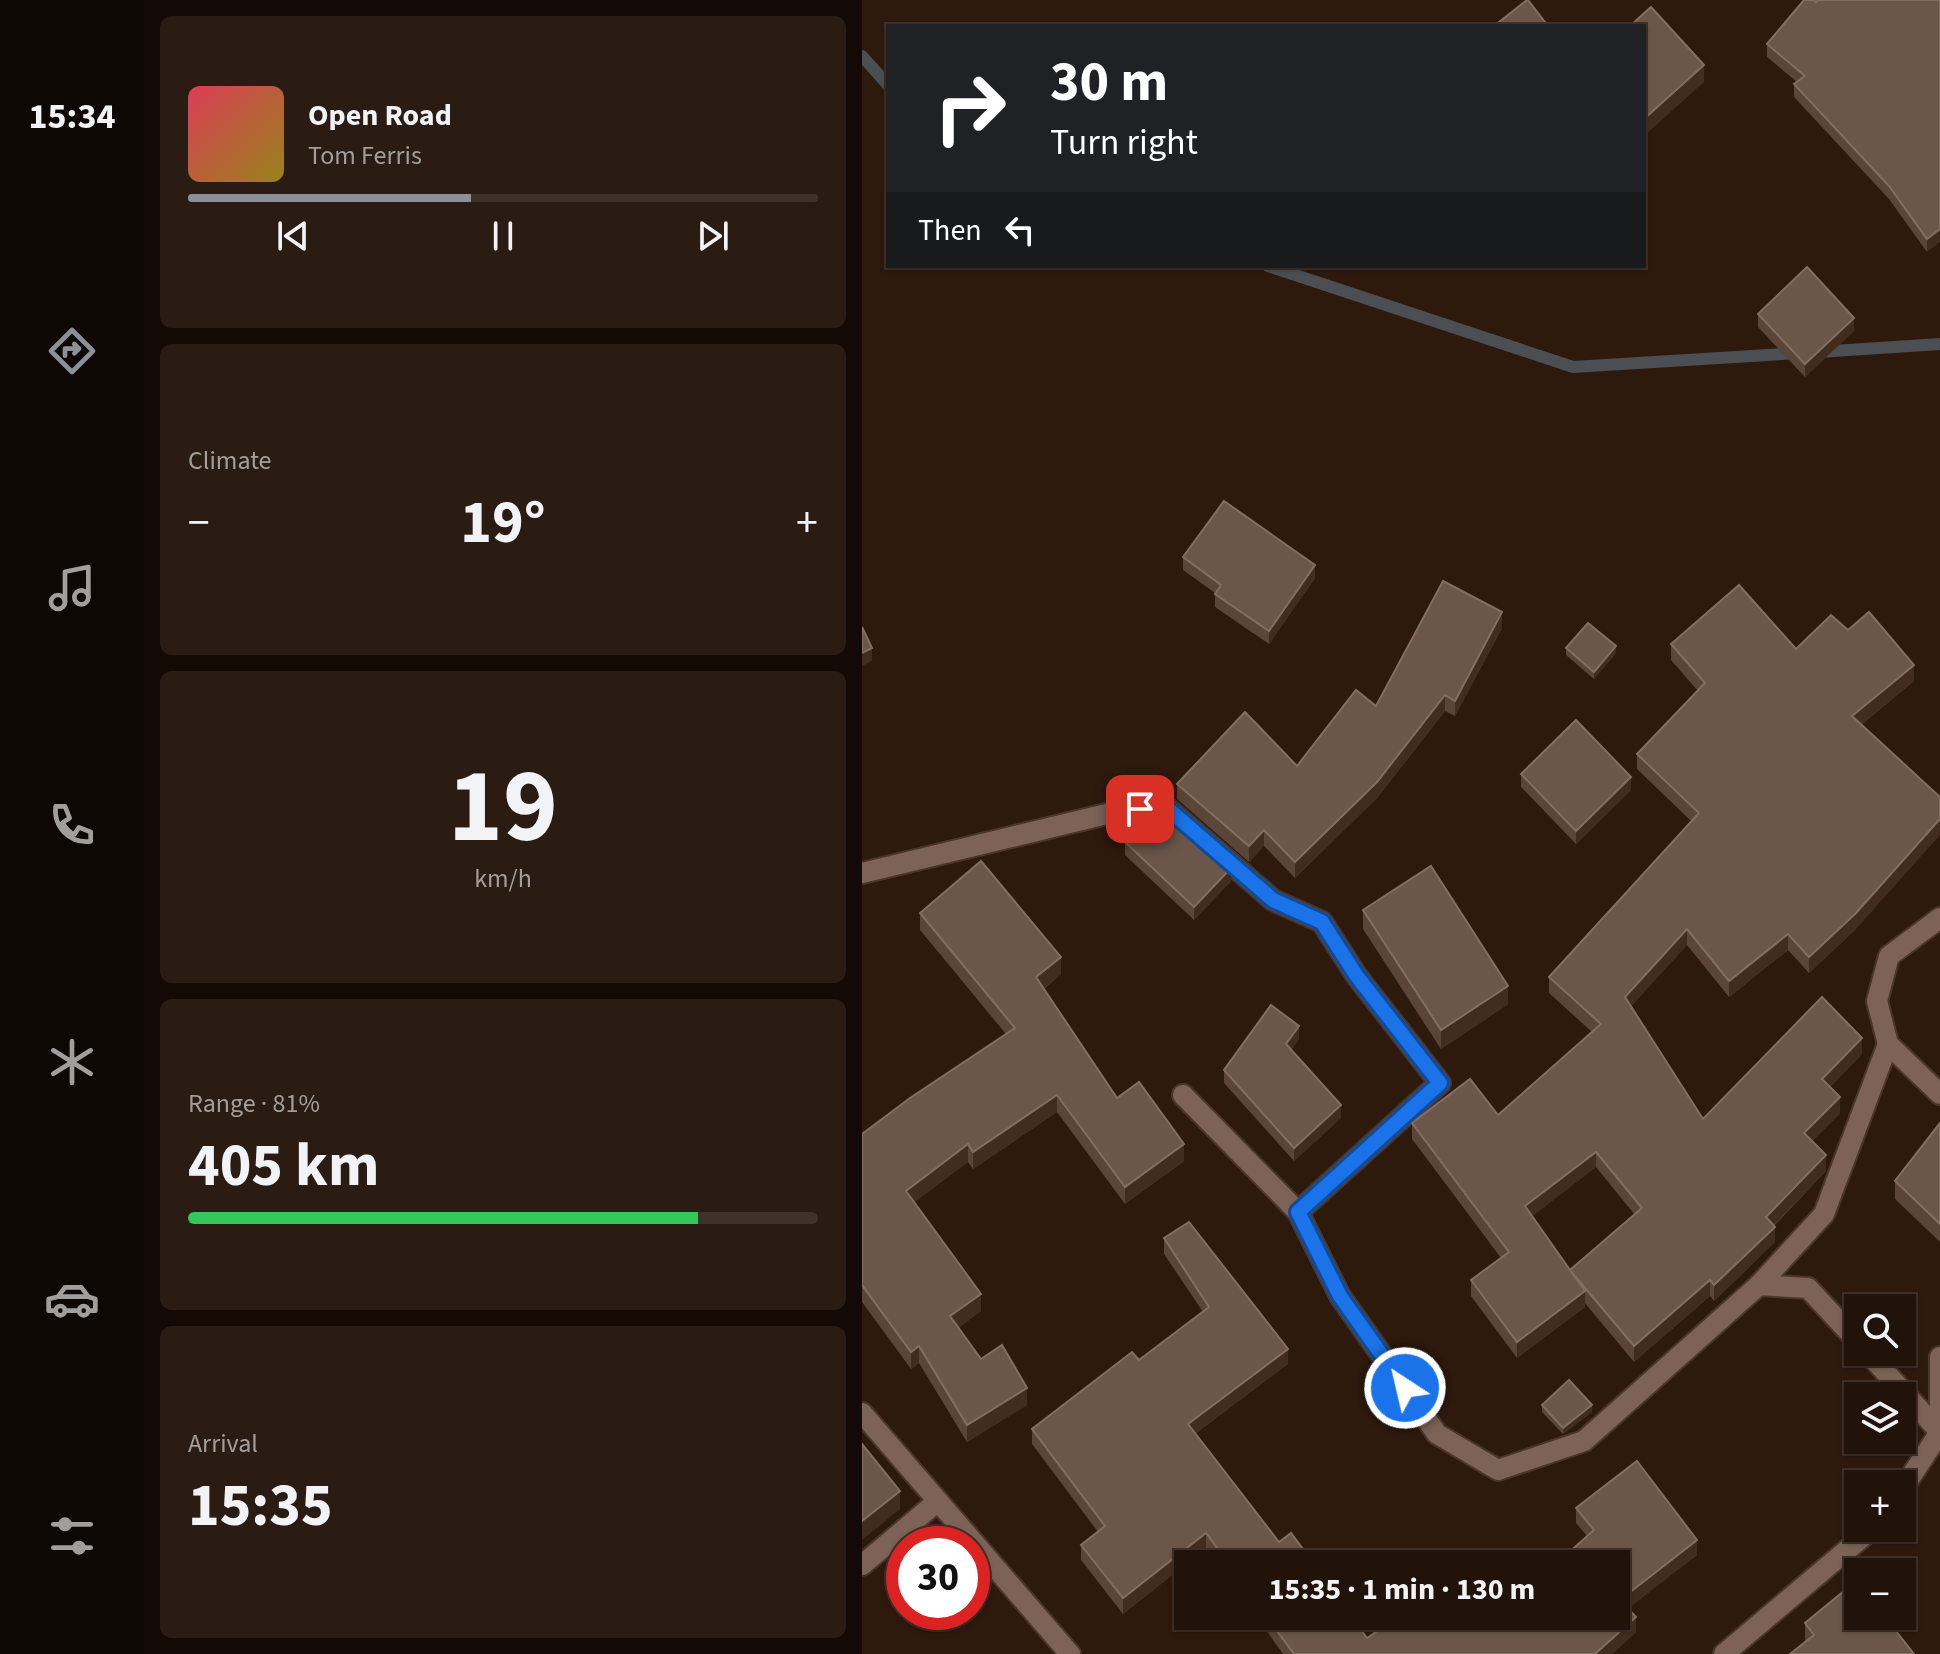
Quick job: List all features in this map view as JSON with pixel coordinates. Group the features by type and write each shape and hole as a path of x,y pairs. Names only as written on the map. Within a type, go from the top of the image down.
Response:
{"street":[{"path":"862,873 1115,812 1166,807 1273,900 1322,922 1356,975 1440,1083 1298,1212"},
{"path":"1940,918 1889,956 1877,1001 1888,1044 1940,1094"},
{"path":"1183,1095 1298,1212 1340,1296 1437,1434 1498,1470 1584,1441 1759,1285 1824,1214 1888,1044"},
{"path":"1759,1285 1808,1288 1844,1327"},
{"path":"1915,1470 1940,1432 1940,1357"},
{"path":"1880,1366 1940,1432"},
{"path":"862,1413 1070,1654"},
{"path":"862,1565 938,1501"},
{"path":"1724,1654 1856,1542"}],"building":[{"path":"1528,0 1546,24 1497,24"},
{"path":"1804,0 1940,0 1940,229 1927,239 1889,186 1794,84 1805,76 1767,44"},
{"path":"1651,7 1704,65 1646,117 1646,24 1632,24"},
{"path":"1807,267 1854,318 1805,364 1758,314"},
{"path":"1224,501 1315,565 1269,631 1215,594 1221,585 1183,557"},
{"path":"1443,581 1502,612 1455,701 1445,695 1377,782 1295,862 1264,830 1249,846 1177,784 1245,712 1297,766 1356,690 1376,706"},
{"path":"1739,585 1796,649 1831,615 1848,630 1869,612 1914,665 1852,716 1940,797 1940,819 1856,913 1809,957 1788,934 1729,981 1687,929 1625,997 1703,1119 1822,997 1862,1038 1822,1079 1840,1097 1804,1133 1826,1155 1766,1217 1775,1227 1714,1285 1710,1280 1634,1346 1570,1270 1585,1291 1517,1342 1471,1280 1509,1252 1412,1123 1470,1079 1498,1115 1601,1024 1549,977 1699,813 1637,754 1705,683 1671,644","holes":["1596,1152 1642,1208 1570,1270 1525,1206"]},
{"path":"1588,623 1616,646 1594,672 1566,648"},
{"path":"862,627 872,648 862,653"},
{"path":"1576,720 1631,777 1576,831 1521,774"},
{"path":"1162,807 1231,868 1194,907 1125,842 1157,808"},
{"path":"981,861 1061,957 1036,977 1117,1098 1139,1082 1184,1144 1125,1187 1057,1095 973,1152 968,1144 906,1191 981,1294 950,1316 981,1359 1002,1345 1027,1388 967,1425 919,1346 911,1352 862,1285 862,1134 1015,1028 920,913"},
{"path":"1431,866 1508,986 1441,1030 1363,910"},
{"path":"1271,1005 1299,1026 1286,1044 1341,1105 1294,1148 1224,1070"},
{"path":"1940,1123 1940,1224 1895,1181"},
{"path":"1189,1222 1288,1349 1188,1424 1279,1542 1291,1533 1304,1550 1219,1550 1206,1533 1184,1550 1174,1550 1174,1558 1123,1598 1081,1545 1105,1526 1032,1429 1132,1352 1139,1360 1209,1307 1164,1238"},
{"path":"1569,1380 1592,1405 1563,1428 1542,1405"},
{"path":"862,1444 900,1491 862,1521"},
{"path":"1637,1461 1697,1540 1630,1592 1630,1550 1572,1550 1594,1530 1576,1508"},
{"path":"1844,1591 1844,1630 1895,1630 1914,1654 1790,1654 1814,1635 1805,1623"},
{"path":"1276,1630 1361,1630 1367,1638 1379,1630 1622,1630 1595,1654 1294,1654"}],"waterway":[{"path":"862,56 886,83"},
{"path":"1274,268 1573,367 1800,353"},
{"path":"1818,352 1940,344"}],"route":[{"path":"1140,809 1166,807 1273,900 1322,922 1356,975 1440,1083 1298,1212 1340,1296 1405,1388"}]}
